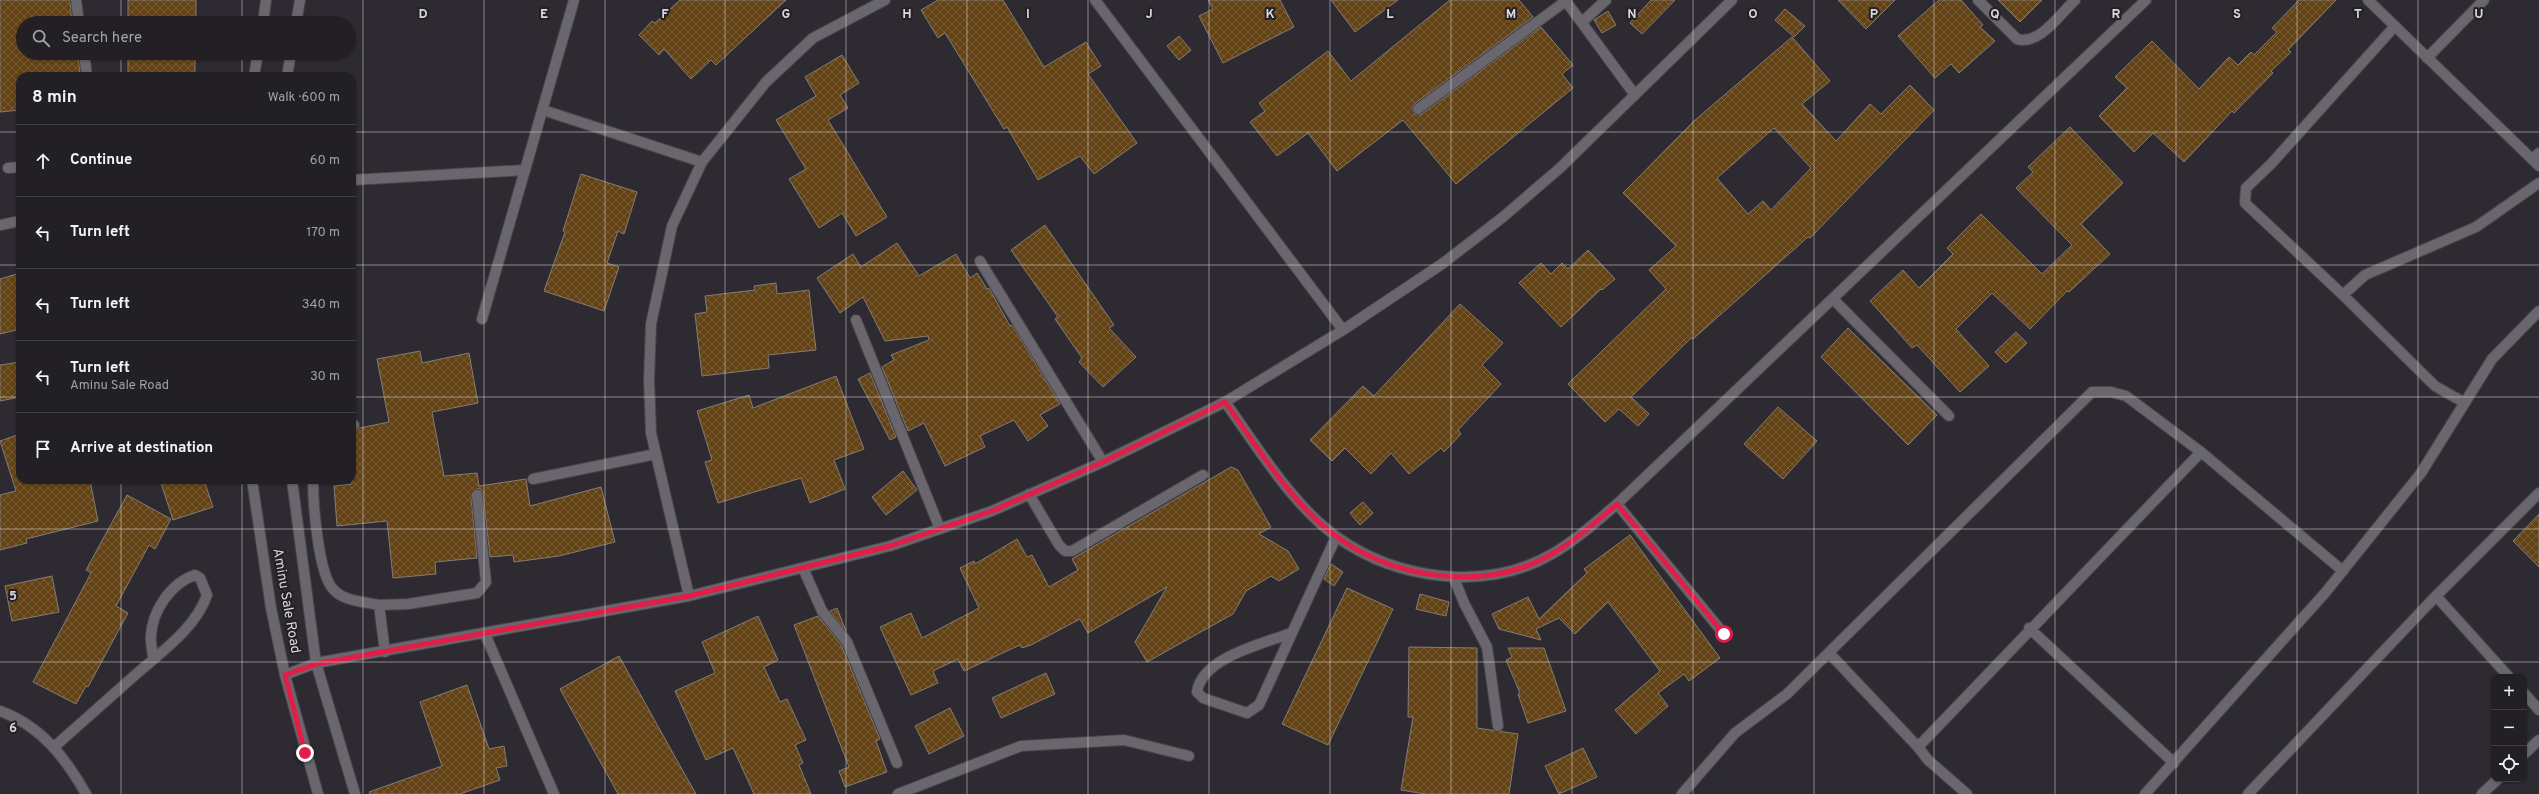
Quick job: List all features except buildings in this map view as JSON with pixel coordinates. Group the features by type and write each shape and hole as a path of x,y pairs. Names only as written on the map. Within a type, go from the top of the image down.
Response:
{"street":[{"path":"76,0 79,16"},
{"path":"263,16 266,0"},
{"path":"297,16 300,0"},
{"path":"482,319 574,0"},
{"path":"689,596 650,433 649,380 651,324 672,226 702,162 766,82 813,38 885,0"},
{"path":"1095,0 1343,330"},
{"path":"1418,109 1566,0 1635,95"},
{"path":"1582,22 1606,0"},
{"path":"285,675 316,664 689,596 890,546 992,511 1103,462 1225,402 1343,330 1442,264 1503,217 1560,168 1732,0"},
{"path":"1978,0 2017,40 2024,42 2034,40 2075,0"},
{"path":"1225,402 1291,491 1336,537 1365,553 1402,568 1454,578 1478,577 1517,569 1551,555 1581,536 1617,504 2146,0"},
{"path":"2368,0 2427,58 2537,159"},
{"path":"2427,58 2484,0"},
{"path":"2395,26 2271,164 2246,188 2245,202 2343,295 2435,386 2465,403"},
{"path":"85,60 86,72"},
{"path":"255,72 257,60"},
{"path":"289,72 290,60"},
{"path":"543,110 702,162"},
{"path":"8,168 16,167"},
{"path":"356,180 526,170"},
{"path":"2343,295 2365,276 2476,227 2539,183"},
{"path":"0,225 16,222"},
{"path":"980,261 1103,462"},
{"path":"1833,299 1949,416"},
{"path":"2145,794 2343,571 2421,473 2492,359 2539,310"},
{"path":"856,320 940,529"},
{"path":"1682,794 1736,733 1787,694 2092,392 2111,392 2126,396 2201,452 2343,571"},
{"path":"1918,747 2029,628 2201,452"},
{"path":"533,479 656,454"},
{"path":"1029,494 1059,545 1065,551 1072,551 1203,474"},
{"name":"Aminu Sale Road","path":"253,484 271,608 285,675 318,794"},
{"name":"Aminu Sale Road","path":"293,484 316,664 355,794"},
{"path":"313,484 322,565 332,589 349,599 379,605 408,604 477,592 486,582 477,495"},
{"path":"2248,794 2436,596 2539,493"},
{"path":"1617,504 1724,634"},
{"path":"1291,633 1218,661 1204,674 1198,683 1197,692 1203,698 1247,713 1259,705 1336,537"},
{"path":"803,568 822,611 847,642 897,763"},
{"path":"54,747 154,658 174,640 203,606 207,595 200,578 195,575 176,585 159,609 151,636 154,658"},
{"path":"1454,578 1464,603 1487,647 1498,726"},
{"path":"2436,596 2506,674"},
{"path":"379,605 384,652"},
{"path":"2029,628 2174,763"},
{"path":"485,634 554,794"},
{"path":"1829,653 1918,747 1928,760 1967,794"},
{"path":"2527,696 2539,710"},
{"path":"0,711 19,718 45,737 71,767 86,794"},
{"path":"898,794 1021,746 1124,740 1189,756"},
{"path":"2527,751 2539,740"},
{"path":"2482,794 2495,782"}],"route":[{"path":"305,753 285,675 316,664 689,596 890,546 992,511 1103,462 1225,402 1291,491 1315,517 1336,537 1365,553 1402,568 1454,578 1478,577 1517,569 1551,555 1581,536 1617,504 1724,634"}]}
